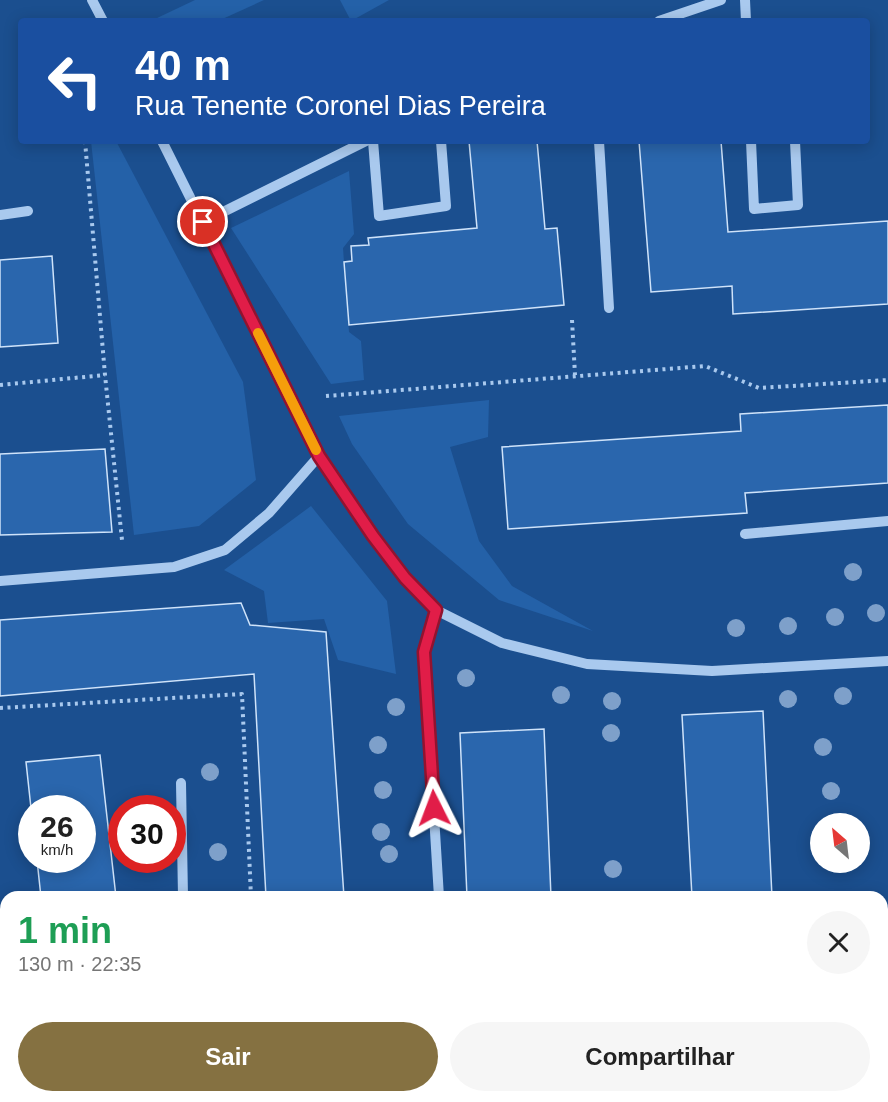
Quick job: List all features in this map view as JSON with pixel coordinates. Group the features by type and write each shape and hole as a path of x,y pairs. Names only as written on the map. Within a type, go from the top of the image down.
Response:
{"street":[{"path":"92,0 101,18"},
{"path":"667,18 721,0"},
{"path":"745,0 746,18"},
{"path":"164,144 319,456 373,536 405,578 436,610 502,643 587,664 712,671 888,662"},
{"path":"203,222 360,144"},
{"path":"373,144 379,216 446,206 441,144"},
{"path":"599,144 609,308"},
{"path":"752,144 754,209 798,205 795,144"},
{"path":"0,215 28,211"},
{"path":"0,581 174,567 225,550 269,513 319,456"},
{"path":"745,534 888,521"},
{"path":"436,610 424,652 439,891"},
{"path":"180,783 183,891"}],"path":[{"path":"85,144 122,540"},
{"path":"572,320 575,375"},
{"path":"326,396 705,366 759,388 888,380"},
{"path":"0,385 105,375"},
{"path":"0,708 242,694 251,891"}],"shaded area":[{"path":"195,0 264,0 225,18 157,18"},
{"path":"340,0 389,0 356,18 349,18"},
{"path":"91,144 118,144 243,382 256,480 199,526 134,535"},
{"path":"349,171 354,234 343,248 349,332 361,341 364,380 331,384 231,228"},
{"path":"489,400 488,437 450,447 479,541 512,586 593,631 499,600 408,524 352,444 339,416"},
{"path":"311,506 387,601 396,674 338,660 324,619 268,623 264,591 224,570"}],"building":[{"path":"469,144 537,144 545,229 557,228 564,305 349,325 344,262 352,261 351,246 369,245 368,238 477,228"},
{"path":"639,144 721,144 728,232 888,221 888,304 733,314 732,286 651,292"},
{"path":"52,256 58,343 0,347 0,260"},
{"path":"888,405 888,483 745,493 747,513 508,529 502,447 741,431 740,414"},
{"path":"105,449 112,532 0,535 0,454"},
{"path":"241,603 250,625 326,632 344,891 266,891 254,674 0,696 0,620"},
{"path":"763,711 772,891 692,891 682,715"},
{"path":"544,729 551,891 467,891 460,733"},
{"path":"100,755 108,826 108,873 113,873 115,891 40,891 38,873 96,873 96,795 30,795 26,762"}],"slow traffic":[{"path":"258,333 316,450"}],"route":[{"path":"203,222 319,456 373,536 405,578 436,610 424,652 434,808"}]}
